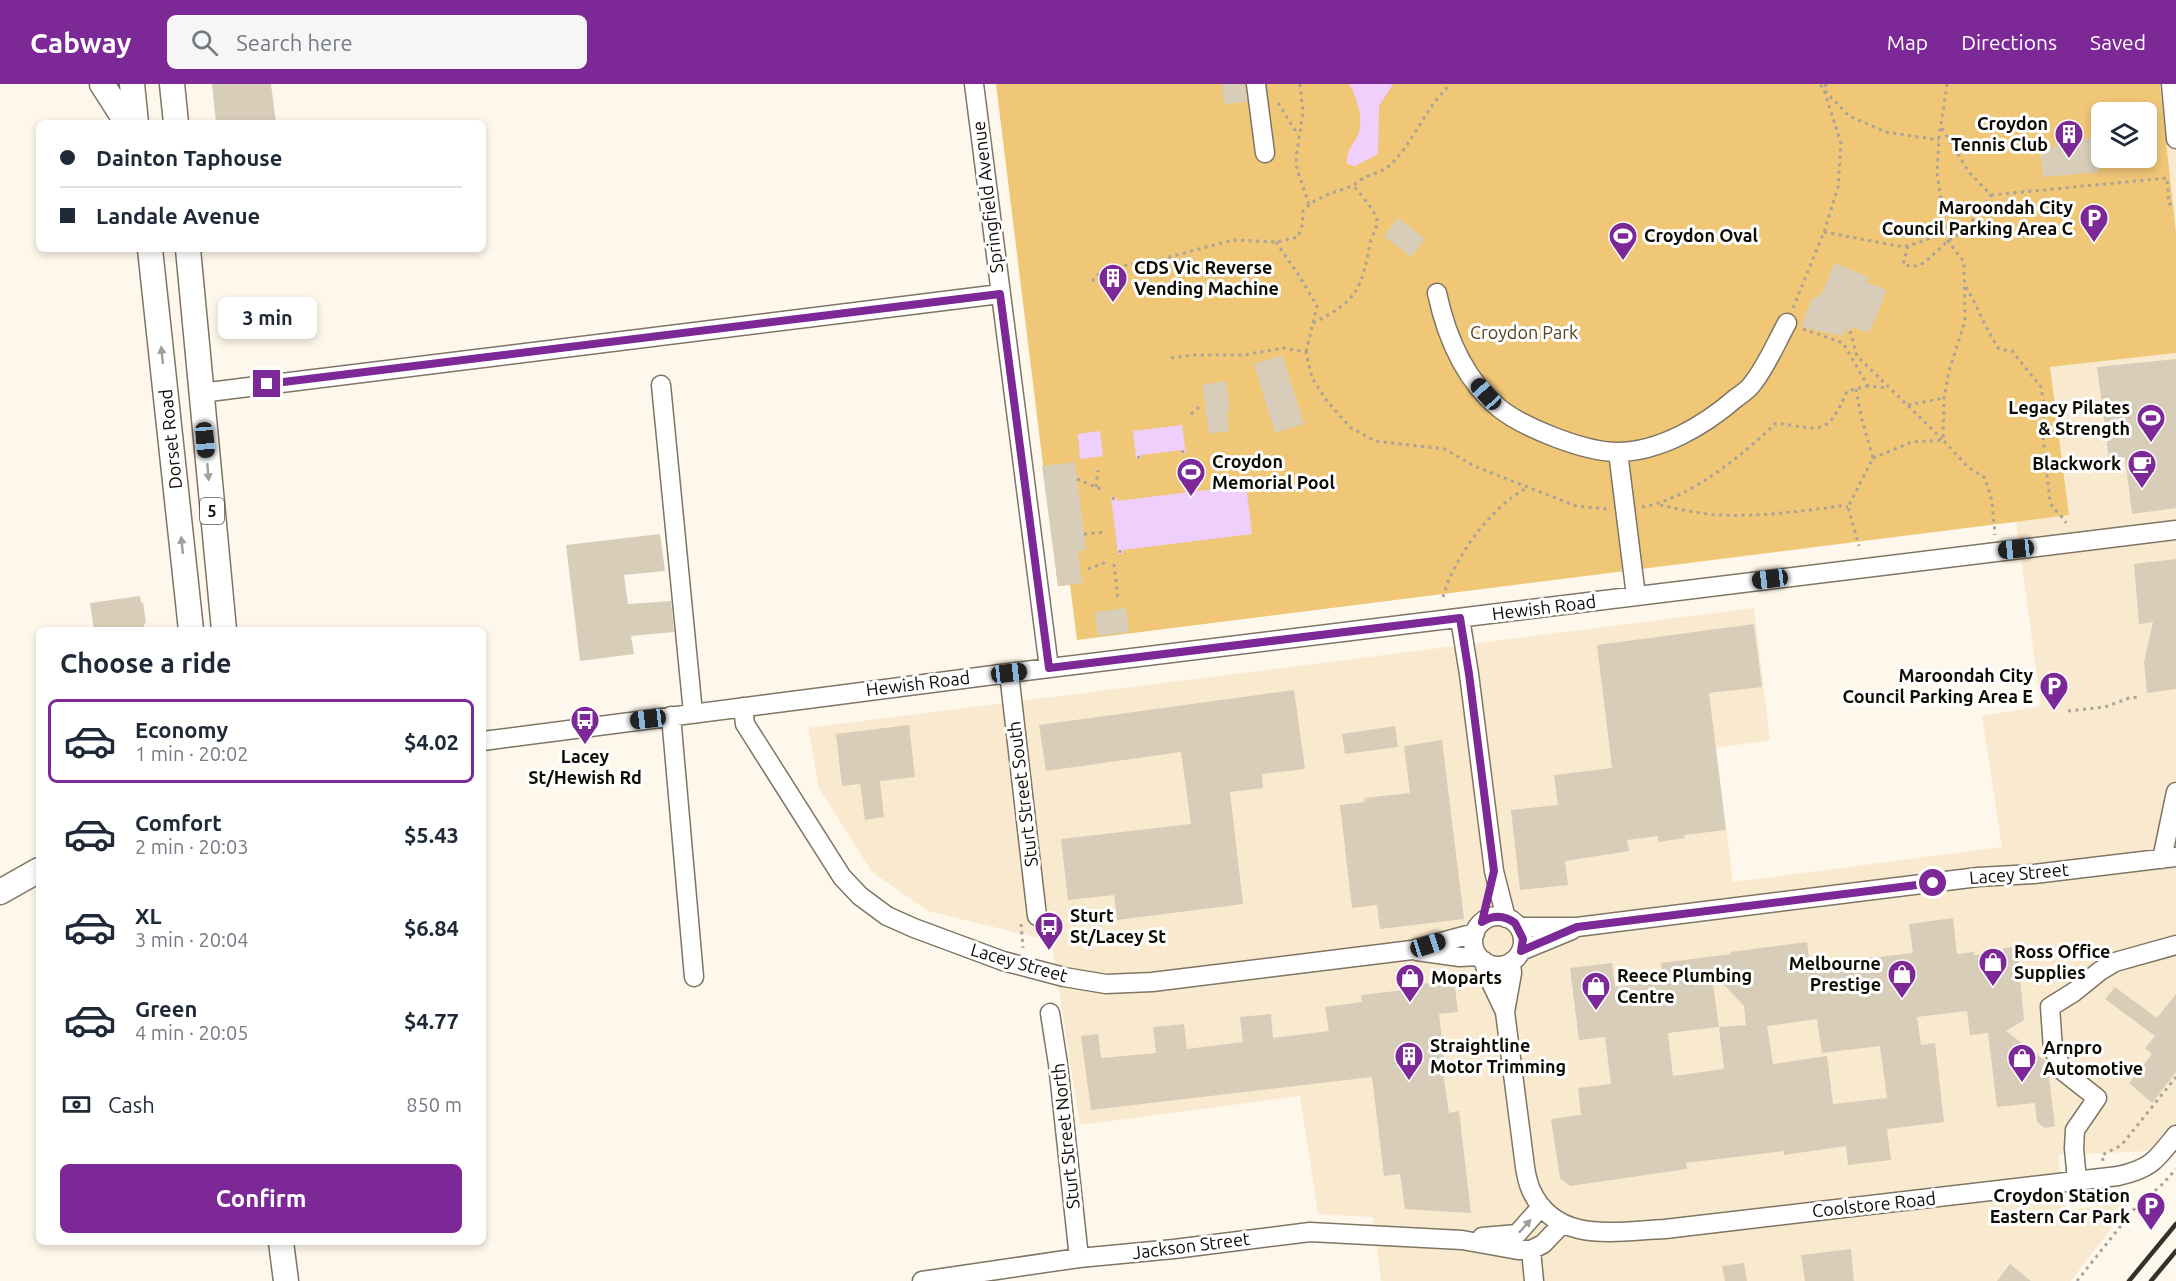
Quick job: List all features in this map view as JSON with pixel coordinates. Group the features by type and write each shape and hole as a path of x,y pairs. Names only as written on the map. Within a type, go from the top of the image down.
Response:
{"main road":[{"path":"102,84 125,120"},
{"path":"132,84 136,120"},
{"path":"173,87 176,120"},
{"name":"Dorset Road","path":"150,252 191,627"},
{"name":"Dorset Road","path":"188,252 224,627"},
{"path":"0,892 36,872"},
{"path":"281,1245 286,1281"}],"street":[{"name":"Springfield Avenue","path":"974,84 1049,668"},
{"path":"1256,84 1265,153"},
{"path":"2171,84 2176,139"},
{"path":"1437,293 1443,322 1451,341 1473,380 1498,407 1530,427 1552,436 1588,447 1617,452 1655,446 1698,427 1727,406 1752,385 1787,323"},
{"path":"201,393 1000,294"},
{"path":"661,385 693,713"},
{"path":"1617,452 1636,596"},
{"name":"Hewish Road","path":"486,741 1049,668 2176,530"},
{"path":"1460,618 1494,871 1512,922 1523,939 1512,973 1505,1012 1524,1167 1530,1189 1541,1207 1548,1215 1562,1224 1543,1245 1531,1250 1518,1250 1462,1240"},
{"name":"Sturt Street South","path":"1009,673 1037,916"},
{"name":"Lacey Street","path":"743,707 745,724 842,877 860,896 887,916 940,939 1025,967 1106,984 1152,982 1412,950 1478,927"},
{"path":"670,716 694,977"},
{"path":"2169,858 2176,792"},
{"name":"Lacey Street","path":"1512,922 1577,927 1966,879 2034,874 2169,858"},
{"path":"1494,871 1474,949 1481,958 1505,1012"},
{"path":"1478,927 1493,917 1512,922"},
{"name":"Lacey Street","path":"1516,957 1577,927"},
{"path":"2077,1181 2075,1130 2097,1098 2064,1072 2053,1049 2050,1007 2115,962 2176,945"},
{"name":"Lacey Street","path":"1412,950 1481,958"},
{"path":"1481,958 1497,966 1516,957"},
{"name":"Sturt Street North","path":"1050,1013 1058,1064 1079,1258"},
{"name":"Coolstore Road","path":"1562,1224 1579,1230 1597,1232 1665,1229 2118,1176 2142,1169 2155,1161 2174,1137"},
{"path":"1462,1240 1517,1234 1541,1207"},
{"name":"Jackson Street","path":"922,1281 1079,1258 1310,1232 1462,1240"},
{"path":"1531,1250 1534,1281"}],"path":[{"path":"1300,84 1303,111 1296,158 1297,169 1309,204"},
{"path":"1092,281 1104,269 1158,260 1233,240 1276,242 1298,237 1302,226 1303,211 1309,204 1343,188 1354,186 1363,178 1388,168 1404,149 1441,93 1451,84"},
{"path":"1820,84 1849,116 1886,132 1939,140"},
{"path":"1826,84 1824,90 1841,143 1838,187 1824,232 1787,323 1843,343 1868,386"},
{"path":"1943,440 1944,398 1949,371 1965,321 1964,262 1948,241 1937,173 1947,84"},
{"path":"1276,100 1299,135"},
{"path":"1941,127 1969,172 1991,195"},
{"path":"1908,246 1903,264 1912,267 1924,263 1948,241 1966,229 1991,195 2167,178 2169,204 2176,203"},
{"path":"1313,323 1337,311 1359,289 1368,260 1371,240 1377,227 1376,218 1354,186"},
{"path":"1824,232 1898,246 1908,246 1946,233"},
{"path":"1276,242 1317,306 1305,352 1312,378 1350,427 1376,441 1445,449 1474,466 1576,506 1624,510 1658,504 1722,470 1755,444 1776,423 1818,429 1836,417 1847,391 1868,386 1888,388"},
{"path":"1965,287 1976,304 1988,333 1999,349 2012,351 2041,387 2044,404 2043,438 2049,502 2066,523"},
{"path":"1850,331 1857,356 1968,467 1985,478 1992,501 1996,551"},
{"path":"1171,358 1192,355 1245,356 1283,348 1305,352"},
{"path":"1856,389 1873,458"},
{"path":"1908,405 1944,398"},
{"path":"1191,414 1199,407"},
{"path":"1859,546 1848,507 1873,458 1912,442 1943,440"},
{"path":"1197,459 1202,479"},
{"path":"1096,487 1098,470"},
{"path":"1077,479 1103,490"},
{"path":"1443,597 1448,580 1478,531 1501,505 1527,488"},
{"path":"1658,504 1698,513 1721,515 1778,514 1848,507"},
{"path":"1084,534 1106,532"},
{"path":"1088,569 1109,561"},
{"path":"1114,564 1118,600"},
{"path":"2068,711 2105,707 2129,698 2140,697"},
{"path":"2102,1155 2124,1142 2176,1077"},
{"path":"2077,1281 2144,1198 2159,1188 2176,1168"}],"shaded area":[{"path":"1349,84 1393,84 1379,106 1378,154 1355,166 1347,164 1347,158 1359,131 1360,117 1355,95"},
{"path":"2160,84 2176,84 2176,233"},
{"path":"2176,353 2176,1150 2058,1155 2066,1210 2131,1202 2071,1281 1381,1281 1373,1217 1318,1214 1300,1096 1080,1125 1051,941 928,911 872,872 819,788 808,728 1754,608 1770,740 1716,748 1733,882 2002,847 1982,716 2041,706 2016,521 2069,515 2050,367"},
{"path":"1182,425 1186,453 1182,454 1181,450 1141,455 1141,458 1136,458 1133,431"},
{"path":"1100,431 1103,456 1080,459 1078,434"},
{"path":"1246,485 1252,534 1123,550 1123,554 1118,554 1111,497 1116,497 1117,501"}],"green space":[{"name":"Croydon Park","path":"996,84 2160,84 2176,233 2176,353 2050,367 2069,515 1077,640 1070,585 1058,586"}],"building":[{"path":"212,84 271,84 276,120 216,120"},
{"path":"1222,84 1245,84 1247,102 1224,104"},
{"name":"Croydon Tennis Club","path":"2091,138 2091,168 2099,168 2099,172 2043,177 2040,149 2056,147 2055,141"},
{"path":"1398,218 1425,239 1411,257 1384,236"},
{"path":"1835,263 1868,277 1866,282 1887,290 1869,333 1851,327 1850,331 1846,329 1843,336 1801,327 1812,299 1821,295"},
{"path":"1282,355 1304,424 1275,433 1254,364"},
{"path":"2176,359 2176,508 2132,514 2125,457 2109,460 2097,367"},
{"path":"1226,381 1230,411 1227,411 1229,431 1209,434 1202,385"},
{"path":"1075,462 1086,550 1078,551 1082,583 1058,586 1042,466"},
{"path":"660,534 665,571 624,575 628,604 671,601 674,632 631,636 634,654 580,661 566,545"},
{"path":"2176,559 2176,689 2147,693 2144,662 2153,622 2139,624 2134,564"},
{"path":"140,596 141,603 143,602 144,627 94,627 90,603"},
{"path":"1126,608 1129,632 1098,636 1095,612"},
{"path":"1754,624 1762,687 1709,693 1726,830 1684,835 1685,838 1658,842 1658,836 1627,840 1629,851 1565,861 1568,885 1520,890 1511,810 1558,805 1554,775 1612,768 1597,645"},
{"path":"1294,690 1305,769 1262,774 1263,788 1230,792 1243,904 1117,920 1114,895 1068,900 1061,839 1191,824 1181,752 1046,771 1039,725"},
{"path":"909,725 915,777 880,781 884,817 865,820 860,784 842,786 836,734"},
{"path":"1395,726 1398,747 1345,754 1342,734"},
{"path":"1442,740 1464,919 1380,929 1377,905 1352,908 1340,805 1365,802 1364,798 1410,793 1404,746"},
{"path":"1953,918 1957,954 2003,952 2003,948 2017,947 2024,1020 2006,1031 2047,1062 2055,1126 2045,1128 2037,1122 2035,1103 1997,1107 1988,1033 1970,1035 1967,1011 1917,1017 1921,1045 1935,1043 1944,1122 1887,1129 1891,1160 1848,1165 1846,1146 1784,1155 1784,1151 1686,1163 1687,1169 1570,1186 1560,1178 1551,1119 1581,1115 1578,1088 1611,1084 1605,1037 1579,1040 1570,968 1612,963 1615,987 1663,981 1661,963 1807,942 1809,958 1825,956 1826,967 1860,963 1859,959 1913,953 1909,924","holes":["1711,971 1744,1006 1746,1025 1719,1027","1817,1019 1822,1053 1880,1046 1887,1098 1833,1104 1827,1056 1773,1064 1767,1026","1719,1027 1724,1069 1673,1076 1668,1033"]},
{"path":"1454,980 1458,1012 1439,1014 1445,1064 1442,1065 1449,1113 1459,1111 1471,1213 1405,1209 1400,1174 1384,1176 1372,1077 1091,1110 1081,1036 1098,1034 1101,1058 1156,1053 1153,1027 1184,1024 1187,1049 1243,1042 1240,1017 1271,1014 1273,1038 1329,1031 1325,1007 1362,1002 1361,995 1421,988 1420,984"},
{"path":"2115,987 2157,1018 2176,994 2176,1072 2152,1103 2129,1083 2152,1054 2145,1048 2155,1036 2105,999"},
{"path":"1851,1249 1854,1281 1805,1281 1801,1255"},
{"path":"1744,1263 1747,1281 1725,1281 1722,1266"},
{"path":"2010,1264 2031,1281 1997,1281"}],"railway":[{"path":"2129,1281 2176,1224"},
{"path":"2151,1281 2176,1251"}],"place":[{"name":"Croydon Tennis Club","path":"2069,160"},
{"name":"Maroondah City Council Parking Area C","path":"2094,244"},
{"name":"Croydon Oval","path":"1623,262"},
{"name":"CDS Vic Reverse Vending Machine","path":"1113,304"},
{"name":"Legacy Pilates & Strength","path":"2151,444"},
{"name":"Blackwork","path":"2142,490"},
{"name":"Croydon Memorial Pool","path":"1191,498"},
{"name":"Maroondah City Council Parking Area E","path":"2054,712"},
{"name":"Lacey St/Hewish Rd","path":"585,746"},
{"name":"Sturt St/Lacey St","path":"1049,952"},
{"name":"Ross Office Supplies","path":"1993,988"},
{"name":"Melbourne Prestige","path":"1902,1000"},
{"name":"Moparts","path":"1410,1004"},
{"name":"Reece Plumbing Centre","path":"1596,1012"},
{"name":"Straightline Motor Trimming","path":"1409,1082"},
{"name":"Arnpro Automotive","path":"2022,1084"},
{"name":"Croydon Station Eastern Car Park","path":"2151,1232"}],"route":[{"path":"267,384 1000,294 1049,668 1460,618 1494,871 1482,922 1500,916 1515,923 1523,939 1521,951 1577,927 1933,883"}]}
